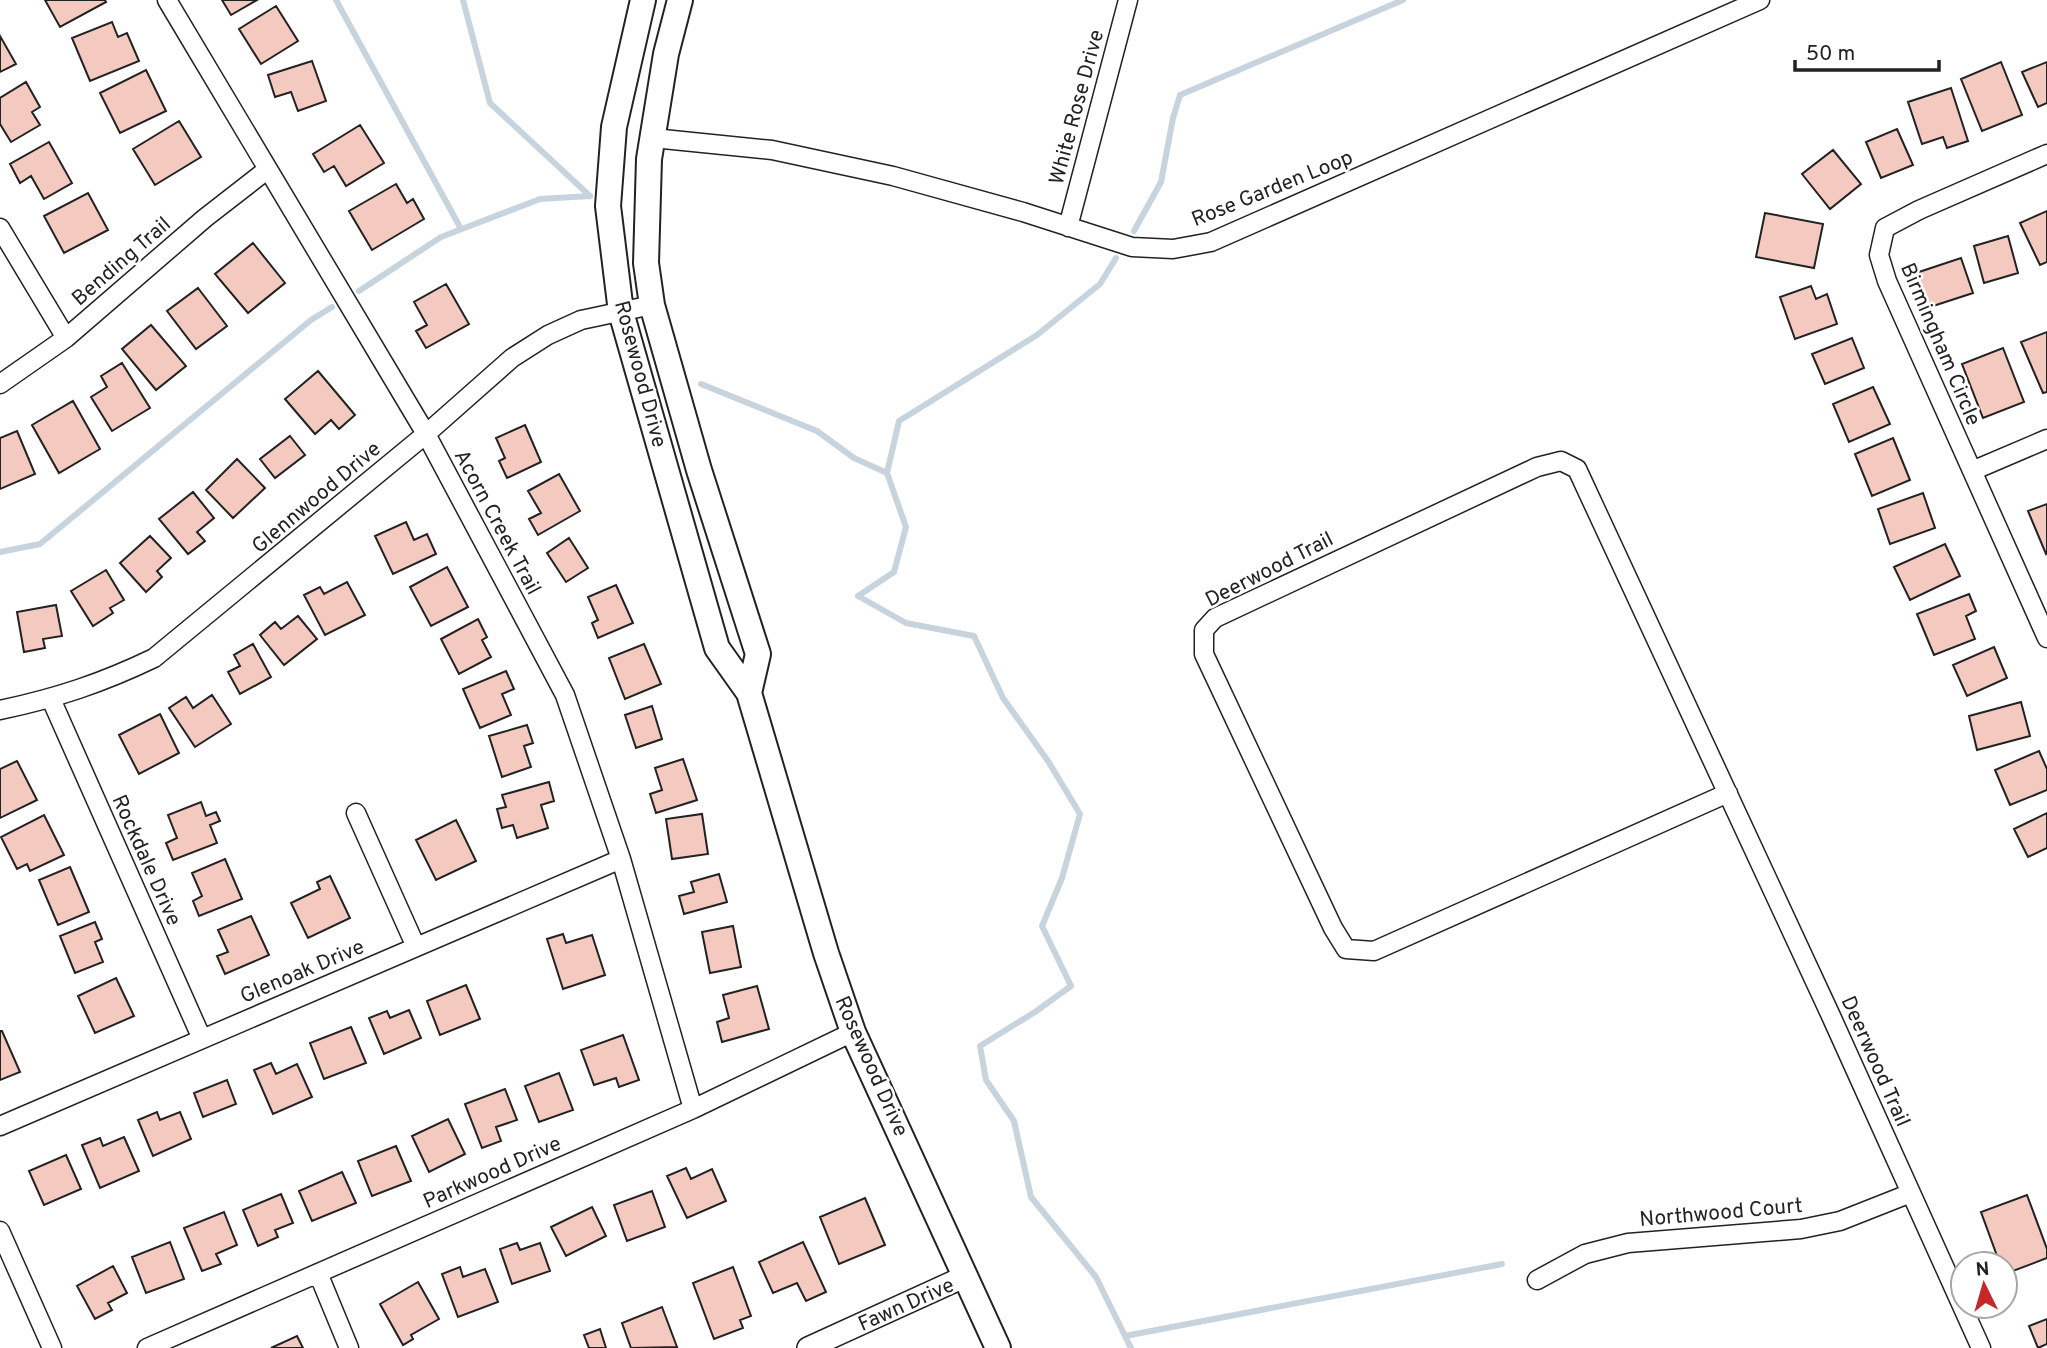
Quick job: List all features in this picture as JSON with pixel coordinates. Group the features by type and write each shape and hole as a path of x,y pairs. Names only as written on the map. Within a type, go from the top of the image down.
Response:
{"main road":[{"name":"Rosewood Drive","path":"643,0 614,127 608,206 621,312 717,648 749,693 822,940 853,1032 998,1348"},
{"name":"Rosewood Drive","path":"680,0 666,54 649,159 646,264 652,305 699,470 758,654 749,693"}],"street":[{"name":"Acorn Creek Trail","path":"167,0 426,434 565,695 621,859 693,1109"},
{"name":"White Rose Drive","path":"1068,226 1128,0"},
{"name":"Rose Garden Loop","path":"653,138 772,150 893,177 1068,226 1132,247 1173,249 1211,242 1760,0"},
{"name":"Birmingham Circle","path":"2047,154 1919,210 1885,228 1879,255 1892,293 2047,638"},
{"name":"Bending Trail","path":"0,384 66,338 205,218 268,169"},
{"path":"0,228 66,338"},
{"name":"Glennwood Drive","path":"0,710 51,699 113,678 154,658 426,434 521,352 548,335 581,320 652,305"},
{"path":"1972,471 2047,439"},
{"name":"Deerwood Trail","path":"1728,793 1374,951 1346,949 1333,928 1204,654 1203,630 1215,618 1537,467 1561,461 1577,469 1728,793 1981,1348"},
{"name":"Rockdale Drive","path":"51,699 202,1039"},
{"path":"356,813 416,947"},
{"name":"Glenoak Drive","path":"0,1126 621,859"},
{"name":"Parkwood Drive","path":"148,1348 693,1109 853,1032"},
{"name":"Northwood Court","path":"1537,1280 1585,1254 1628,1243 1801,1229 1840,1221 1911,1193"},
{"path":"0,1231 52,1348"},
{"path":"318,1273 349,1348"},
{"name":"Fawn Drive","path":"808,1348 966,1276"}],"building":[{"path":"45,0 105,0 106,2 60,27"},
{"path":"222,0 257,0 231,15"},
{"path":"276,6 298,41 261,64 239,29"},
{"path":"112,22 118,37 127,33 139,61 90,81 72,38"},
{"path":"0,36 16,64 0,72"},
{"path":"312,61 326,101 298,111 291,92 275,97 268,75"},
{"path":"2001,62 2022,115 1982,131 1961,79"},
{"path":"2047,62 2047,103 2038,107 2022,72"},
{"path":"146,70 166,111 120,133 100,93"},
{"path":"26,82 40,107 32,112 40,125 11,142 0,124 0,98"},
{"path":"1951,88 1968,141 1947,148 1943,137 1922,144 1908,102"},
{"path":"179,121 201,157 155,185 133,149"},
{"path":"360,125 384,163 346,186 334,166 324,172 313,154"},
{"path":"1897,129 1913,165 1881,178 1866,142"},
{"path":"49,142 72,183 44,199 31,176 20,183 10,164"},
{"path":"1833,150 1861,184 1830,209 1802,174"},
{"path":"396,184 407,203 413,199 424,219 372,250 349,211"},
{"path":"88,193 108,230 64,253 44,216"},
{"path":"2047,211 2047,262 2040,265 2020,223"},
{"path":"1765,213 1823,224 1814,268 1756,257"},
{"path":"2008,236 2018,273 1984,283 1974,246"},
{"path":"253,243 285,283 248,313 215,274"},
{"path":"1961,258 1973,293 1927,308 1916,273"},
{"path":"446,284 469,324 426,348 416,331 427,325 414,302"},
{"path":"1811,286 1816,299 1827,294 1837,324 1795,339 1780,297"},
{"path":"198,288 227,326 196,349 167,311"},
{"path":"151,325 186,366 156,390 122,349"},
{"path":"2047,332 2047,392 2043,393 2021,342"},
{"path":"1852,338 1864,368 1825,384 1812,354"},
{"path":"2003,348 2024,402 1983,418 1962,364"},
{"path":"122,363 150,408 112,431 91,397 107,387 101,376"},
{"path":"318,371 355,415 339,429 331,420 315,434 285,399"},
{"path":"1873,387 1890,424 1849,442 1833,404"},
{"path":"73,401 100,449 59,473 32,425"},
{"path":"525,425 541,462 507,478 499,461 505,458 496,438"},
{"path":"17,431 35,474 0,489 0,438"},
{"path":"290,436 305,455 275,478 260,459"},
{"path":"1893,438 1910,480 1872,496 1855,454"},
{"path":"237,459 265,488 233,518 206,490"},
{"path":"559,474 580,511 538,535 529,519 541,513 528,491"},
{"path":"193,492 214,518 197,532 205,541 188,554 159,519"},
{"path":"1923,493 1935,528 1890,544 1878,509"},
{"path":"2047,504 2047,553 2046,554 2028,511"},
{"path":"406,522 414,540 427,534 436,554 393,574 375,536"},
{"path":"150,536 171,558 157,571 162,577 146,592 120,563"},
{"path":"569,538 588,568 566,582 547,553"},
{"path":"1945,544 1960,576 1910,600 1894,567"},
{"path":"447,567 468,607 431,626 410,587"},
{"path":"106,570 124,600 110,608 113,613 93,626 71,591"},
{"path":"347,582 365,615 325,635 304,595 320,587 324,594"},
{"path":"616,585 633,623 598,638 592,623 598,620 588,597"},
{"path":"1969,594 1976,611 1966,616 1975,639 1934,655 1917,614"},
{"path":"56,605 62,636 43,639 45,648 24,652 17,612"},
{"path":"298,616 317,639 284,665 260,635 275,622 281,629"},
{"path":"478,619 487,637 482,640 491,657 459,674 441,639"},
{"path":"253,644 271,677 240,694 228,672 240,666 234,655"},
{"path":"644,644 661,684 625,699 609,658"},
{"path":"1994,647 2007,678 1967,696 1953,665"},
{"path":"506,671 514,689 502,694 511,715 480,728 463,689"},
{"path":"212,695 231,724 195,747 169,708 186,697 193,708"},
{"path":"2021,702 2030,736 1977,750 1969,716"},
{"path":"652,706 662,739 636,748 625,715"},
{"path":"160,714 179,753 139,774 119,735"},
{"path":"527,725 533,743 524,746 531,767 502,777 489,736"},
{"path":"2039,751 2047,769 2047,790 2010,805 1995,770"},
{"path":"683,759 697,800 656,813 650,794 662,790 655,768"},
{"path":"17,761 37,800 0,818 0,769"},
{"path":"549,782 554,801 541,805 548,828 517,838 513,825 502,828 497,809 506,807 502,795"},
{"path":"201,802 206,816 216,812 220,821 210,825 217,843 173,860 166,843 177,838 168,815"},
{"path":"2047,813 2047,848 2028,857 2014,829"},
{"path":"702,814 708,854 672,859 666,819"},
{"path":"44,815 64,855 30,871 27,864 17,869 1,837"},
{"path":"456,820 476,861 436,880 416,840"},
{"path":"225,859 242,899 199,916 193,901 202,896 192,873"},
{"path":"70,867 89,912 58,925 39,880"},
{"path":"719,874 727,902 684,914 679,896 694,892 691,882"},
{"path":"330,876 350,918 308,938 291,903 320,889 317,882"},
{"path":"251,916 269,955 225,974 217,956 228,952 218,930"},
{"path":"95,922 102,939 95,942 103,962 75,973 60,936"},
{"path":"733,926 741,967 710,973 702,932"},
{"path":"563,934 566,943 592,935 605,975 563,989 547,939"},
{"path":"116,978 134,1016 95,1033 78,996"},
{"path":"466,985 480,1019 440,1035 427,1001"},
{"path":"757,986 769,1029 722,1042 717,1022 729,1018 723,995"},
{"path":"409,1010 421,1038 384,1054 369,1018 387,1011 390,1018"},
{"path":"351,1027 366,1063 324,1079 310,1043"},
{"path":"0,1031 20,1072 0,1080"},
{"path":"623,1035 639,1080 619,1087 616,1078 594,1085 581,1050"},
{"path":"271,1063 276,1074 297,1064 312,1097 273,1114 254,1070"},
{"path":"559,1073 573,1110 539,1122 525,1086"},
{"path":"227,1080 236,1104 203,1117 194,1093"},
{"path":"505,1089 517,1120 496,1127 501,1141 482,1148 465,1104"},
{"path":"157,1112 160,1120 180,1112 191,1139 153,1156 138,1120"},
{"path":"448,1119 465,1154 429,1172 412,1136"},
{"path":"124,1137 139,1171 100,1188 82,1145 100,1138 103,1146"},
{"path":"396,1146 411,1181 372,1196 358,1161"},
{"path":"66,1155 81,1189 44,1205 29,1171"},
{"path":"686,1168 691,1179 712,1169 726,1201 687,1218 667,1176"},
{"path":"342,1172 356,1203 312,1221 299,1191"},
{"path":"652,1191 665,1227 627,1241 614,1205"},
{"path":"281,1194 293,1223 275,1230 278,1237 258,1246 243,1210"},
{"path":"2027,1195 2047,1249 2047,1258 2019,1269 2019,1250 1995,1250 1981,1212"},
{"path":"865,1198 885,1245 839,1264 820,1217"},
{"path":"592,1207 606,1236 566,1256 551,1227"},
{"path":"224,1212 237,1245 216,1254 221,1264 202,1271 184,1228"},
{"path":"170,1242 184,1279 146,1293 132,1257"},
{"path":"803,1242 826,1292 806,1301 797,1283 773,1293 759,1262"},
{"path":"517,1243 520,1250 540,1243 550,1271 512,1284 500,1249"},
{"path":"113,1266 127,1293 108,1303 112,1310 95,1319 77,1286"},
{"path":"460,1267 463,1277 485,1269 498,1302 458,1317 442,1274"},
{"path":"733,1267 751,1316 740,1320 743,1328 714,1339 693,1283"},
{"path":"418,1282 439,1319 411,1335 413,1339 403,1345 380,1304"},
{"path":"662,1307 677,1347 631,1348 622,1323"},
{"path":"2047,1319 2047,1344 2038,1348 2029,1326"},
{"path":"600,1329 606,1348 589,1348 584,1335"},
{"path":"297,1336 303,1348 271,1348"}],"waterway":[{"path":"336,0 461,229"},
{"path":"463,0 490,103 590,196"},
{"path":"1134,231 1161,182 1180,95 1403,0"},
{"path":"359,291 441,237 540,199 590,196"},
{"path":"887,473 899,421 1037,335 1100,284 1116,258"},
{"path":"0,552 40,544 311,320 332,307"},
{"path":"701,384 817,431 854,458 887,473 906,527 894,572 858,596 906,623 974,636 1003,698 1048,761 1080,814 1062,878 1042,926 1071,986 980,1046 986,1080 1014,1121 1031,1197 1096,1277 1131,1348"},
{"path":"1125,1336 1502,1264"}]}
